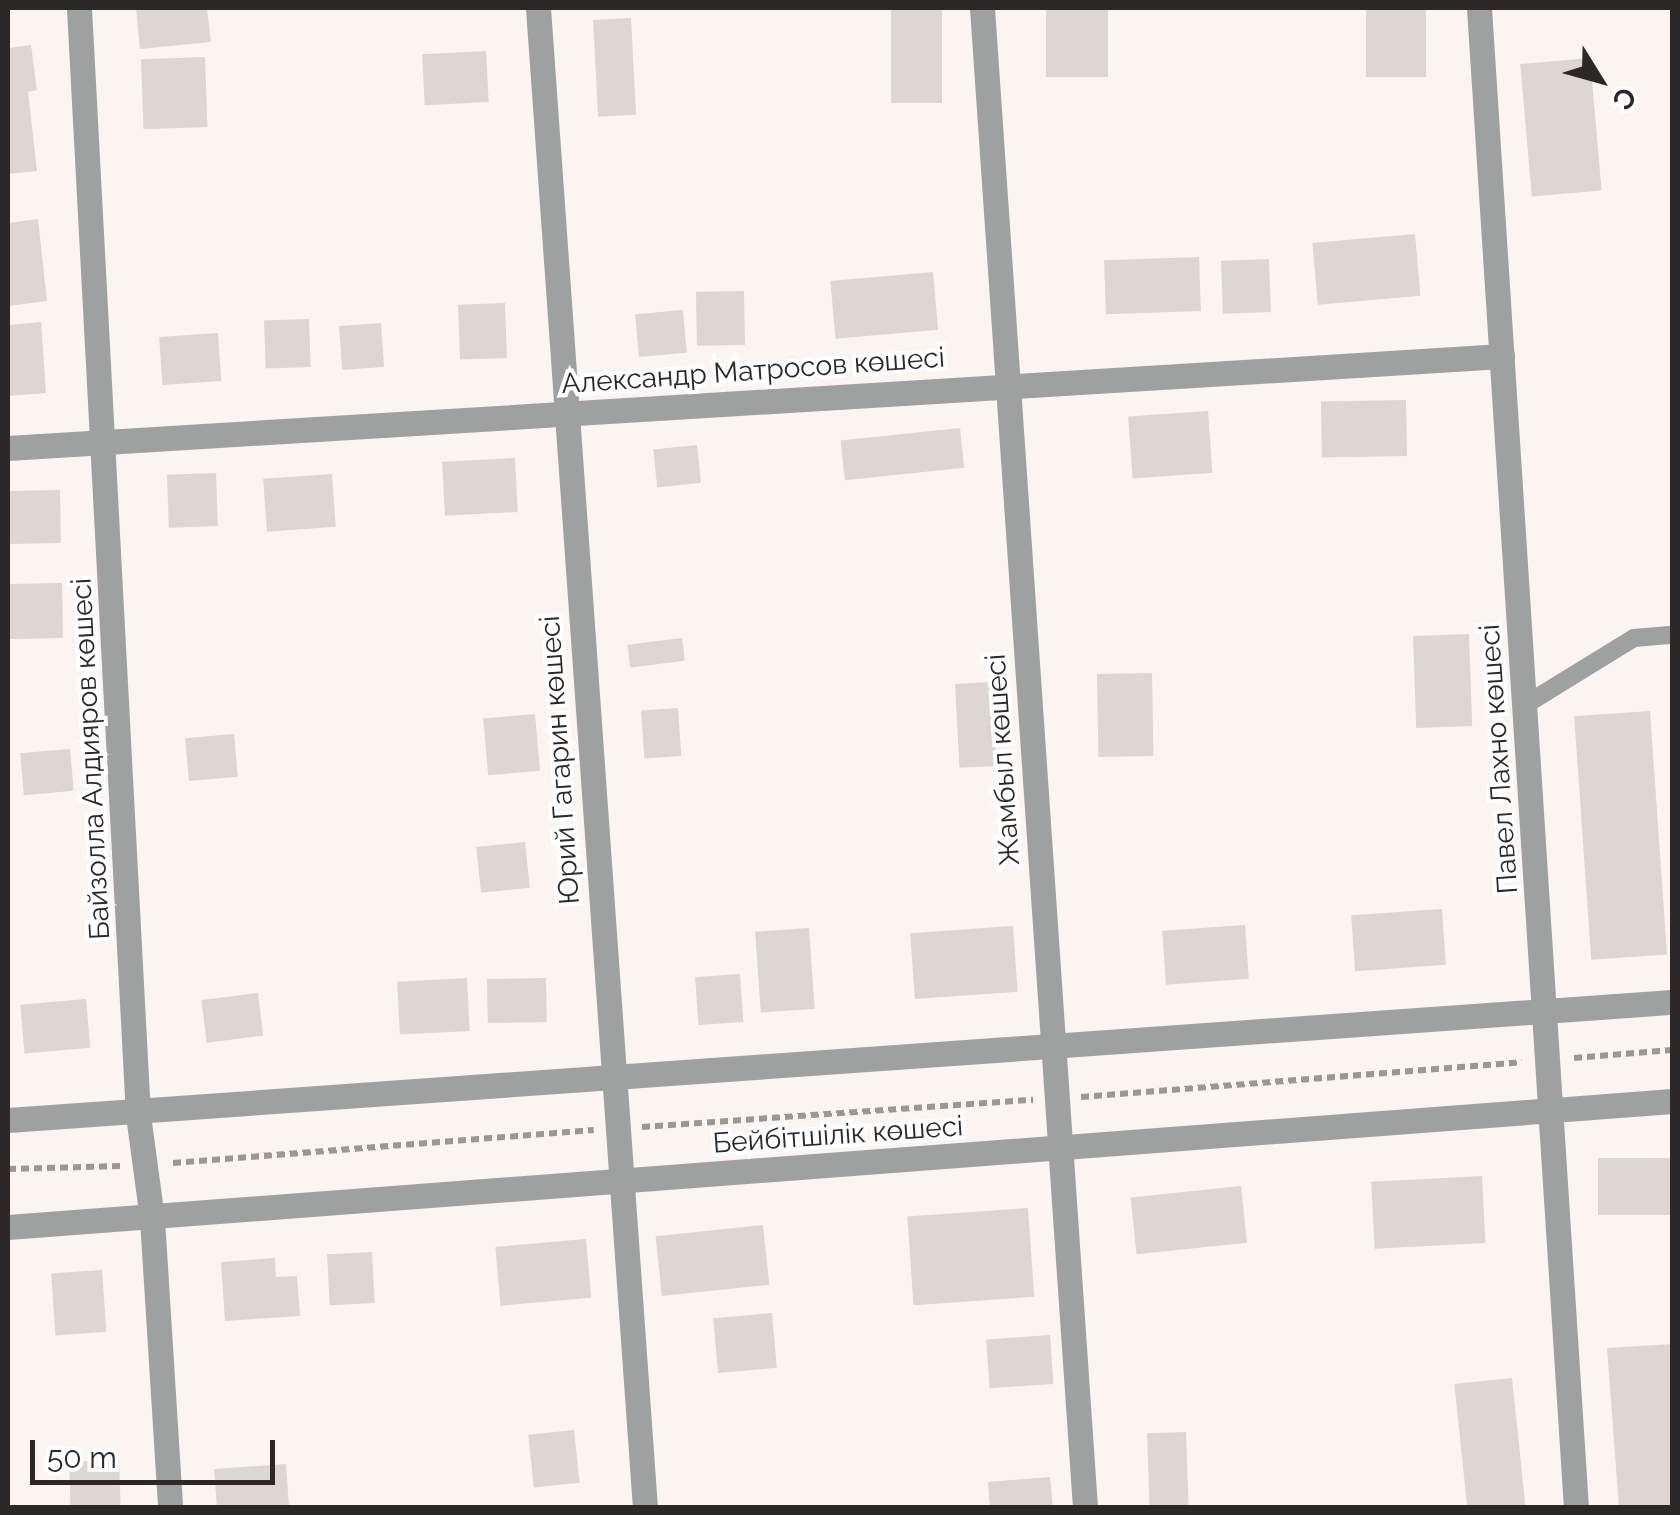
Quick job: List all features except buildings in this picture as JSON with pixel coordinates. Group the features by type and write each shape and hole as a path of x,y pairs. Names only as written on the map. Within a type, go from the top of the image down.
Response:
{"street":[{"name":"Байзолла Алдияров көшесі","path":"79,8 106,441 138,1116 152,1219 170,1508"},
{"name":"Юрий Гагарин көшесі","path":"538,8 611,1080 645,1508"},
{"name":"Жамбыл көшесі","path":"982,8 1085,1508"},
{"name":"Павел Лахно көшесі","path":"1479,8 1576,1508"},
{"name":"Александр Матросов көшесі","path":"8,448 1502,356"},
{"path":"8,1120 138,1116 1672,1002"},
{"name":"Бейбітшілік көшесі","path":"8,1227 1672,1101"}],"lane":[{"path":"1525,705 1634,638 1672,634"}],"path":[{"path":"8,1169 144,1165 1672,1050"}]}
